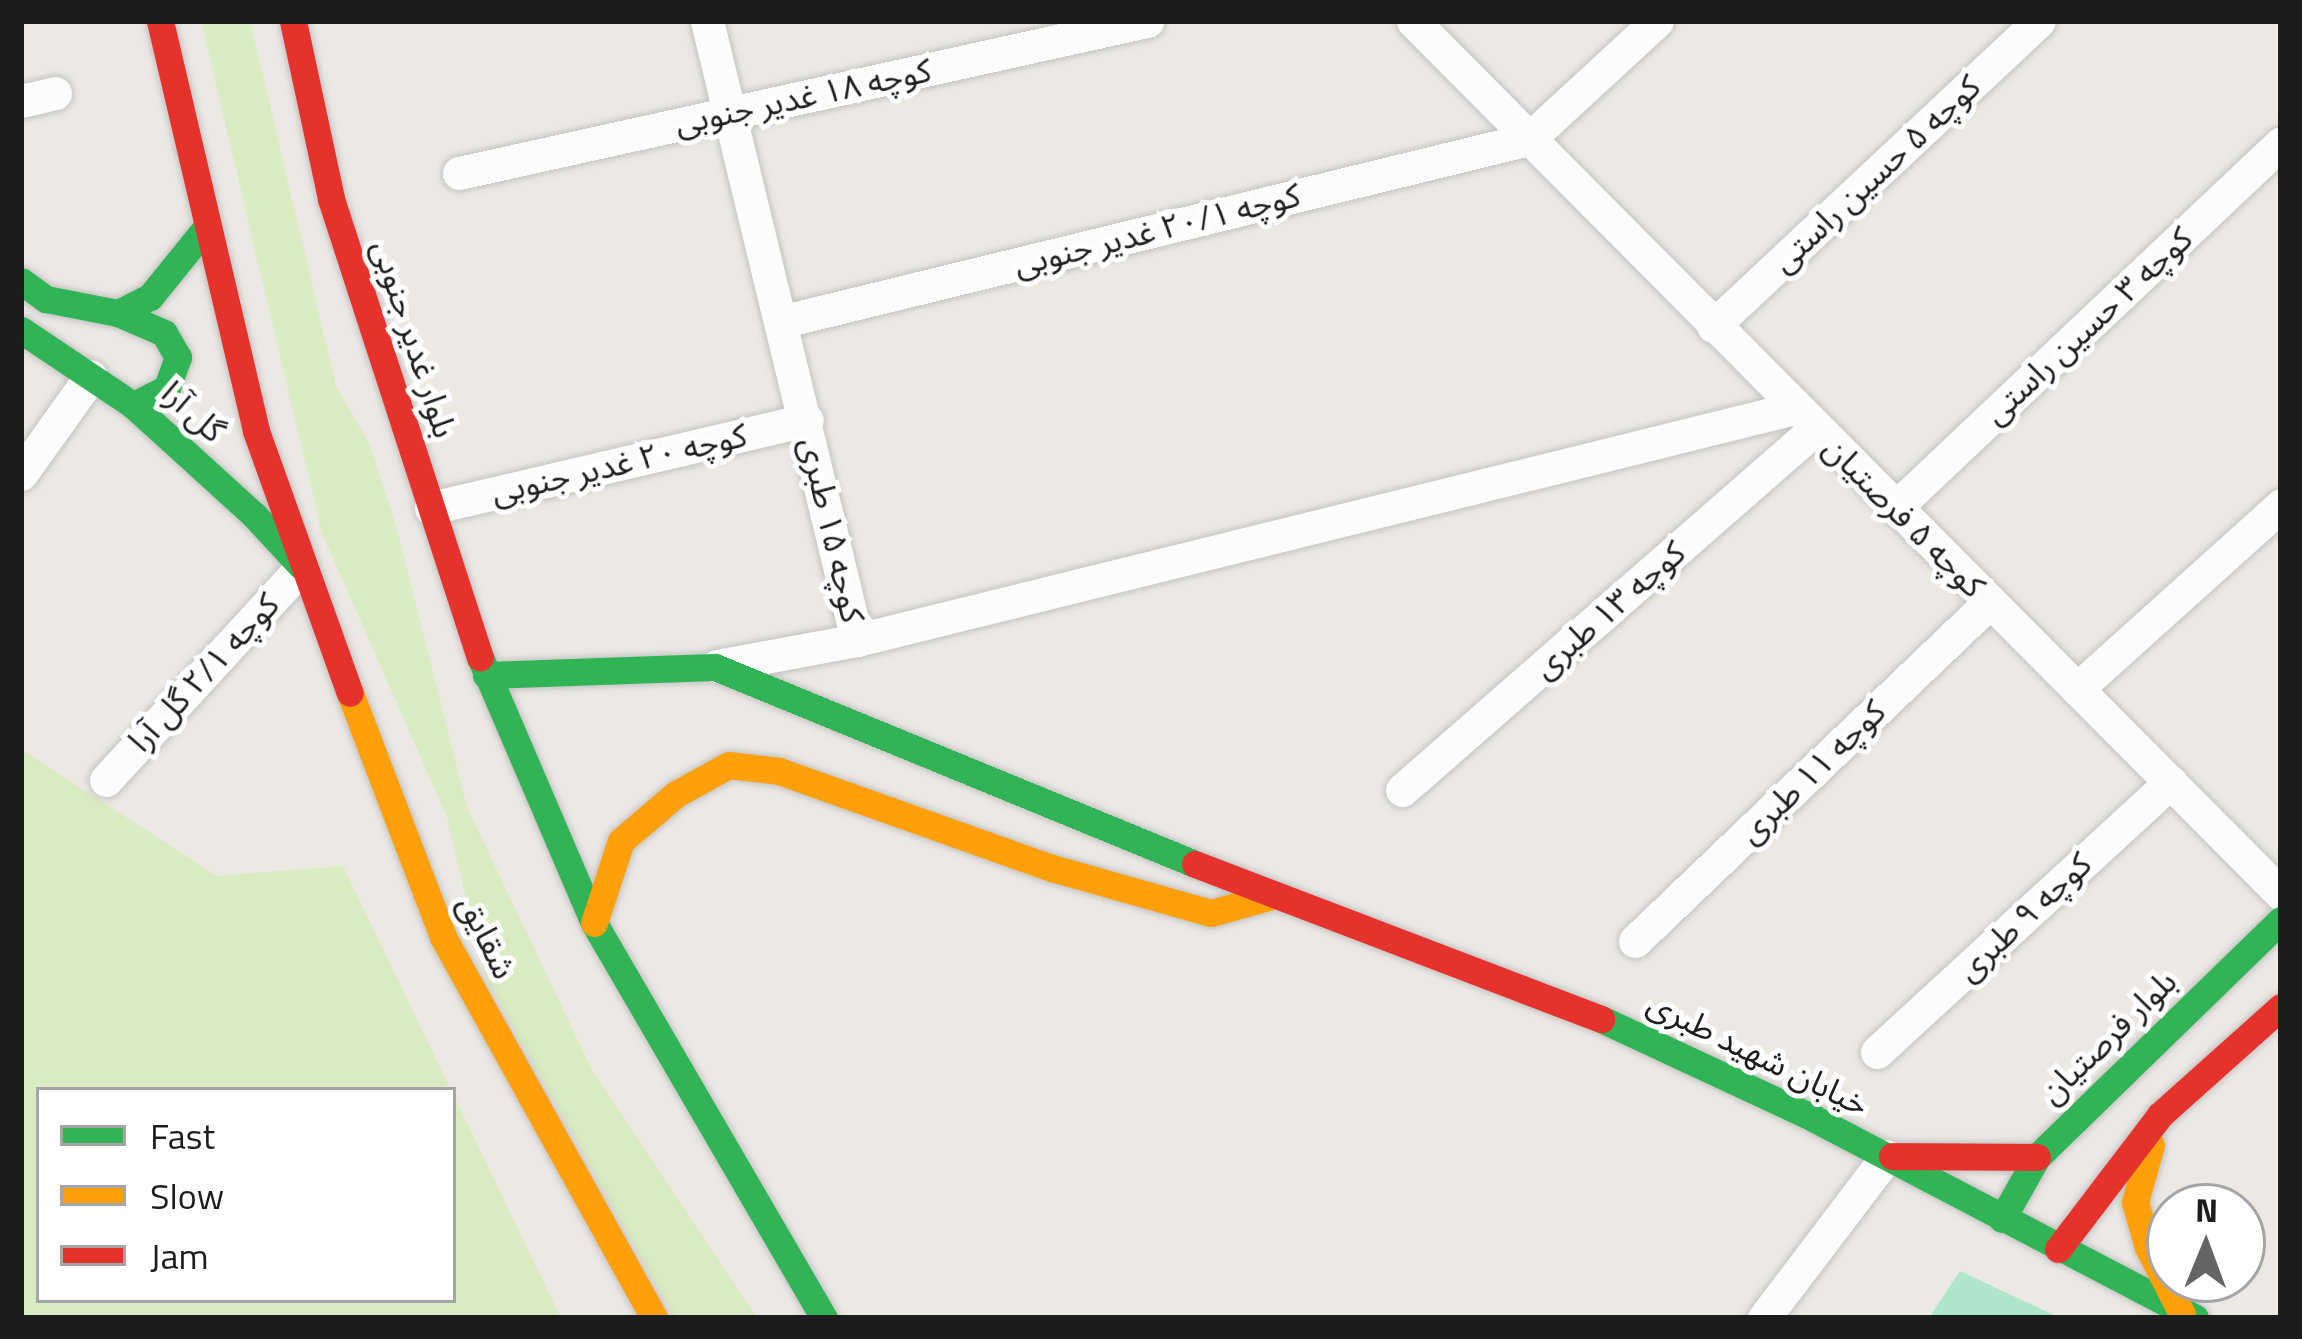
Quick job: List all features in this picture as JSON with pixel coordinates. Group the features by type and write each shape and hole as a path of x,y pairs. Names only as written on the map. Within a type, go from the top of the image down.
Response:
{"street":[{"path":"160,21 256,431 302,566"},
{"name":"بلوار غدیر جنوبی","path":"293,21 331,199 486,675"},
{"name":"کوچه ۱۵ طبری","path":"707,21 784,321 857,640"},
{"name":"کوچه ۱۸ غدیر جنوبی","path":"459,173 1147,21"},
{"name":"کوچه ۵ فرصتیان","path":"1413,21 2281,894"},
{"path":"1529,139 1658,21"},
{"name":"کوچه ۵ حسین راستی","path":"1713,326 2039,21"},
{"path":"21,101 55,93"},
{"name":"کوچه ۲۰/۱ غدیر جنوبی","path":"784,321 1529,139"},
{"name":"کوچه ۳ حسین راستی","path":"1895,508 2281,143"},
{"path":"118,313 150,297 208,225"},
{"path":"21,281 46,299 118,313 164,333 178,357 166,388 133,405"},
{"name":"گل آرا","path":"21,330 133,405 254,515 302,566"},
{"path":"21,474 91,376"},
{"path":"715,667 857,640 1805,418"},
{"name":"کوچه ۱۳ طبری","path":"1402,790 1805,418"},
{"name":"کوچه ۲۰ غدیر جنوبی","path":"431,508 807,419"},
{"path":"2077,689 2281,505"},
{"name":"کوچه ۲/۱ گل آرا","path":"106,780 302,566"},
{"name":"شقایق","path":"302,566 442,937 654,1318"},
{"name":"کوچه ۱۱ طبری","path":"1635,941 1989,603"},
{"name":"خیابان شهید طبری","path":"486,675 715,667 1272,896 1572,1005 1887,1156 2188,1316"},
{"path":"486,675 594,923 824,1318"},
{"path":"594,923 621,842 676,794 729,765 778,770 1052,868 1211,913 1272,896"},
{"name":"کوچه ۹ طبری","path":"1877,1052 2171,782"},
{"name":"بلوار فرصتیان","path":"2002,1219 2037,1156 2281,920"},
{"path":"2058,1250 2160,1115 2281,1007"},
{"path":"2125,1070 2129,1092 2160,1115"},
{"path":"2160,1115 2135,1202 2148,1247 2188,1316"},
{"path":"1764,1318 1887,1156 2037,1156"}],"green space":[{"path":"201,21 250,21 336,386 369,443 397,529 467,807 591,1068 757,1318 674,1318 484,975 447,817 322,533"},
{"path":"21,749 217,876 343,866 450,1087 36,1087 36,1303 456,1303 456,1100 561,1318 21,1318"},
{"path":"1960,1271 2060,1318 1929,1318"}],"traffic: fast":[{"path":"21,281 46,299 118,313 150,297 208,225"},
{"path":"118,313 164,333 178,357 167,388 133,405"},
{"path":"21,330 133,405 254,515 301,566"},
{"path":"480,657 594,923 824,1318"},
{"path":"486,675 715,667 1195,864"},
{"path":"2002,1219 2037,1157 2281,920"},
{"path":"1601,1019 1813,1118 2195,1318"}],"traffic: slow":[{"path":"350,693 443,937 654,1318"},
{"path":"594,923 621,841 676,794 729,765 779,771 1052,868 1211,913 1272,896"},
{"path":"2151,1145 2135,1202 2148,1247 2182,1314"}],"traffic: jam":[{"path":"160,21 256,431 350,693"},
{"path":"293,21 331,199 480,657"},
{"path":"1195,864 1601,1019"},
{"path":"2058,1249 2160,1115 2281,1007"},
{"path":"1892,1156 2037,1157"}]}
